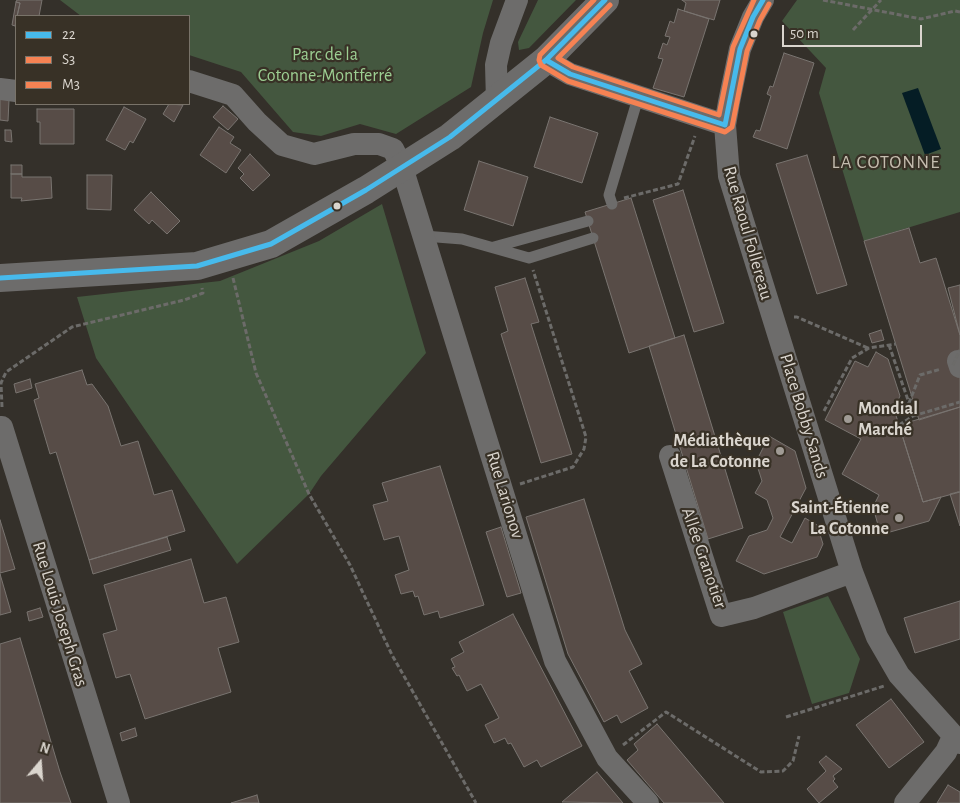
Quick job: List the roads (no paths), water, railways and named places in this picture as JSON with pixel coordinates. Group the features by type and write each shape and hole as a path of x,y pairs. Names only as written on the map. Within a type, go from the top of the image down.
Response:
{"street":[{"path":"497,101 496,65 501,43 517,0"},
{"path":"0,278 197,266 271,244 450,137 546,60 605,0"},
{"name":"Rue Raoul Follereau","path":"763,0 753,17 740,50 725,125 729,176 775,322"},
{"path":"546,60 570,74 638,98 725,125"},
{"name":"Rue Larionov","path":"190,81 233,95 282,145 314,154 354,144 379,144 393,149 402,167 424,236 555,661 607,758 648,803"},
{"path":"0,88 15,91"},
{"name":"Place Bobby Sands","path":"775,322 852,572 892,681 957,740"},
{"name":"Rue Louis Joseph Gras","path":"0,427 5,436 119,803"},
{"name":"Allée Granotier","path":"670,456 721,616 754,608 852,572"},
{"path":"905,803 957,740"}],"lane":[{"path":"612,204 609,195 638,98"},
{"path":"493,247 588,221"},
{"path":"424,236 462,238 529,258 593,238"}],"water":[{"path":"918,88 941,149 925,155 902,93"}],"place":[{"name":"Mondial Marché","path":"848,419"},
{"name":"Médiathèque de La Cotonne","path":"780,451"},
{"name":"Saint-Étienne La Cotonne","path":"899,518"}],"district":[{"name":"LA COTONNE","path":"886,162"}],"park label":[{"name":"Parc de la Cotonne-Montferré","path":"325,65"}]}
